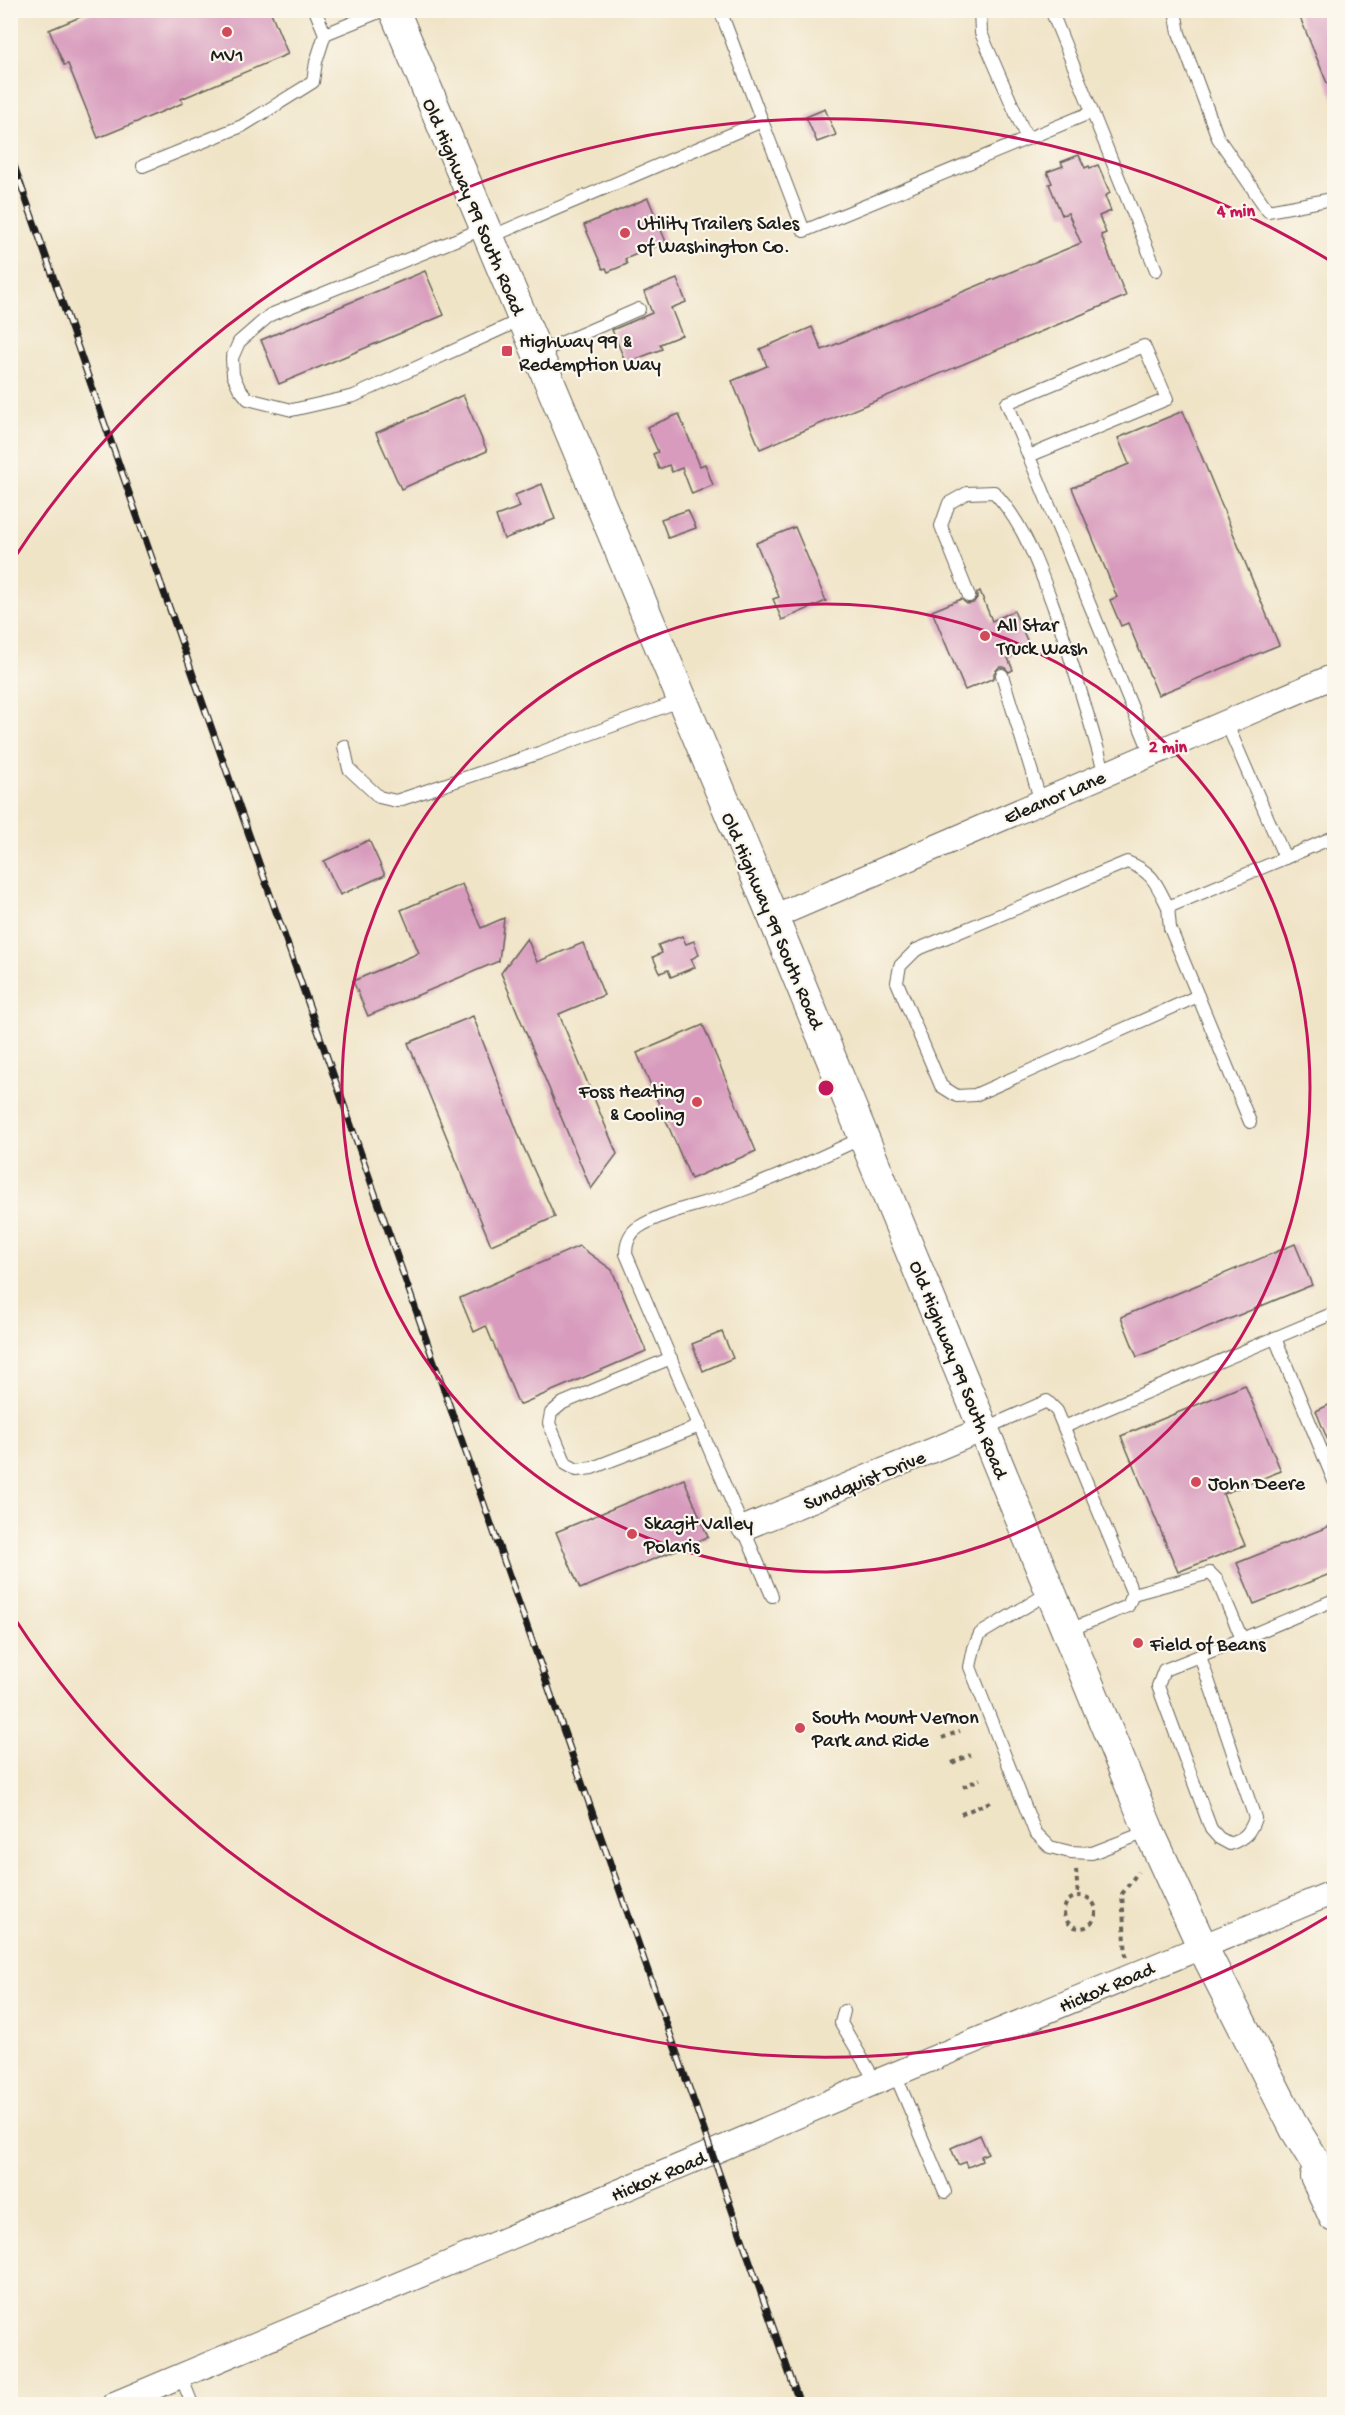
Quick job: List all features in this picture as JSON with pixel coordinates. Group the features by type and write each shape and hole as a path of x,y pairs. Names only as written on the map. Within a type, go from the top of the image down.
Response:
{"street":[{"name":"Old Highway 99 South Road","path":"394,10 773,917 1149,1831 1202,1946"},
{"name":"Eleanor Lane","path":"773,917 1335,676"},
{"name":"Sundquist Drive","path":"744,1528 984,1429"},
{"name":"Hickox Road","path":"114,2404 886,2078 1335,1892"},
{"path":"1202,1946 1295,2129 1335,2217"},
{"path":"1295,2129 1335,2192"}],"lane":[{"path":"143,166 242,126 313,82 316,62 326,34 315,10"},
{"path":"326,34 384,10"},
{"path":"720,10 804,231 1092,112"},
{"path":"980,10 981,33 1027,139"},
{"path":"1051,10 1156,270"},
{"path":"1175,10 1179,33 1218,138 1268,211 1335,197"},
{"path":"523,320 354,396 292,410 248,399 239,388 233,375 232,358 239,342 270,315 487,233 762,122"},
{"path":"537,354 639,309"},
{"path":"1029,456 1167,399 1144,346 1007,403 1151,754"},
{"path":"969,596 941,526 949,503 967,493 994,492 1011,510 1039,566 1068,648 1105,774"},
{"path":"1002,675 1041,802"},
{"path":"344,746 350,769 379,797 396,801 539,753 682,700"},
{"path":"1226,722 1285,858"},
{"path":"1168,907 1335,837"},
{"path":"1198,996 975,1095 957,1096 941,1086 897,982 900,966 916,951 1127,862 1144,868 1153,878 1168,907 1170,928 1250,1122"},
{"path":"772,1596 626,1254 626,1243 636,1228 660,1215 708,1203 765,1182 864,1137"},
{"path":"1064,1427 1335,1313"},
{"path":"1275,1338 1335,1481"},
{"path":"671,1358 563,1403 550,1413 549,1424 566,1464 577,1470 592,1468 700,1426"},
{"path":"984,1429 1047,1401 1057,1411 1133,1594 1128,1606 1067,1630"},
{"path":"1133,1594 1210,1573 1217,1580 1242,1639"},
{"path":"1051,1592 980,1634 969,1667 1035,1832 1050,1847 1070,1852 1092,1853 1149,1831"},
{"path":"1200,1656 1256,1818 1245,1838 1230,1844 1219,1838 1211,1829 1158,1686 1164,1671 1200,1656 1242,1639 1335,1600"},
{"path":"844,2011 841,2023 886,2078 945,2192"},
{"path":"181,2376 192,2404"}],"path":[{"path":"942,1738 960,1731"},
{"path":"952,1763 970,1755"},
{"path":"963,1786 980,1779"},
{"path":"961,1814 990,1802"},
{"path":"1076,1870 1078,1897"},
{"path":"1132,1975 1126,1957 1122,1894 1138,1872"},
{"path":"1078,1897 1091,1901 1095,1907 1093,1921 1082,1928 1069,1924 1064,1911 1066,1904 1078,1897"}],"building":[{"path":"97,10 270,10 288,54 181,99 183,103 98,138 68,64 64,65 49,30"},
{"path":"1297,10 1335,10 1335,100 1334,100"},
{"path":"825,109 836,135 817,142 806,117"},
{"path":"1079,155 1085,168 1098,165 1110,193 1105,196 1111,211 1099,216 1106,233 1101,235 1126,296 760,449 732,381 767,366 760,349 812,327 822,350 1081,243 1068,213 1062,215 1049,184 1052,183 1047,172 1063,166 1061,162"},
{"name":"Utility Trailers Sales of Washington Co.","path":"648,198 666,242 625,259 627,264 608,272 606,268 603,269 584,225"},
{"path":"425,271 444,315 279,384 261,340"},
{"path":"677,279 686,302 671,308 682,335 660,344 662,349 626,363 612,330 652,313 644,292"},
{"path":"463,395 487,451 401,489 376,433"},
{"path":"1183,411 1279,645 1158,695 1128,623 1121,626 1110,600 1117,597 1072,488 1129,464 1118,438"},
{"path":"679,414 700,466 705,464 713,485 692,494 682,468 672,472 669,465 659,469 653,454 658,452 647,427"},
{"path":"542,484 555,519 504,539 496,516 520,507 515,495"},
{"path":"688,510 696,528 668,538 661,519"},
{"path":"795,527 826,601 782,620 773,599 779,597 756,543"},
{"path":"980,591 992,621 1014,611 1030,647 1008,658 1013,670 1009,672 1004,667 999,667 994,673 994,678 965,690 932,611 961,599 967,604 973,603"},
{"path":"369,840 385,875 340,895 324,861"},
{"path":"462,884 481,928 504,918 499,961 368,1016 353,981 419,953 401,910"},
{"path":"682,936 686,944 694,941 699,955 691,959 695,967 671,977 668,970 660,973 653,957 662,953 658,945"},
{"path":"527,938 537,962 583,943 604,995 559,1014 617,1154 591,1189 501,973"},
{"path":"473,1016 523,1146 555,1217 491,1245 408,1043"},
{"name":"Foss Heating & Cooling","path":"703,1025 756,1151 691,1179 637,1053"},
{"path":"1295,1244 1312,1285 1137,1357 1121,1317"},
{"path":"579,1246 612,1270 646,1351 519,1405 486,1326 474,1332 460,1298"},
{"path":"722,1332 733,1358 703,1371 692,1344"},
{"name":"John Deere","path":"1245,1385 1281,1471 1223,1494 1245,1545 1178,1572 1121,1436"},
{"path":"1335,1402 1335,1456 1334,1456 1316,1411"},
{"name":"Skagit Valley Polaris","path":"684,1479 708,1537 580,1589 556,1532"},
{"path":"1335,1524 1335,1572 1254,1604 1237,1563"},
{"path":"980,2135 988,2153 981,2156 982,2161 968,2167 966,2162 958,2165 951,2148"}],"railway":[{"path":"10,154 800,2404"}],"place":[{"name":"MV1","path":"227,32"},
{"name":"Utility Trailers Sales of Washington Co.","path":"625,233"},
{"name":"Highway 99 & Redemption Way","path":"507,351"},
{"name":"All Star Truck Wash","path":"985,636"},
{"name":"Foss Heating & Cooling","path":"697,1102"},
{"name":"John Deere","path":"1196,1482"},
{"name":"Skagit Valley Polaris","path":"632,1534"},
{"name":"Field of Beans","path":"1138,1643"},
{"name":"South Mount Vernon Park and Ride","path":"800,1728"}]}
